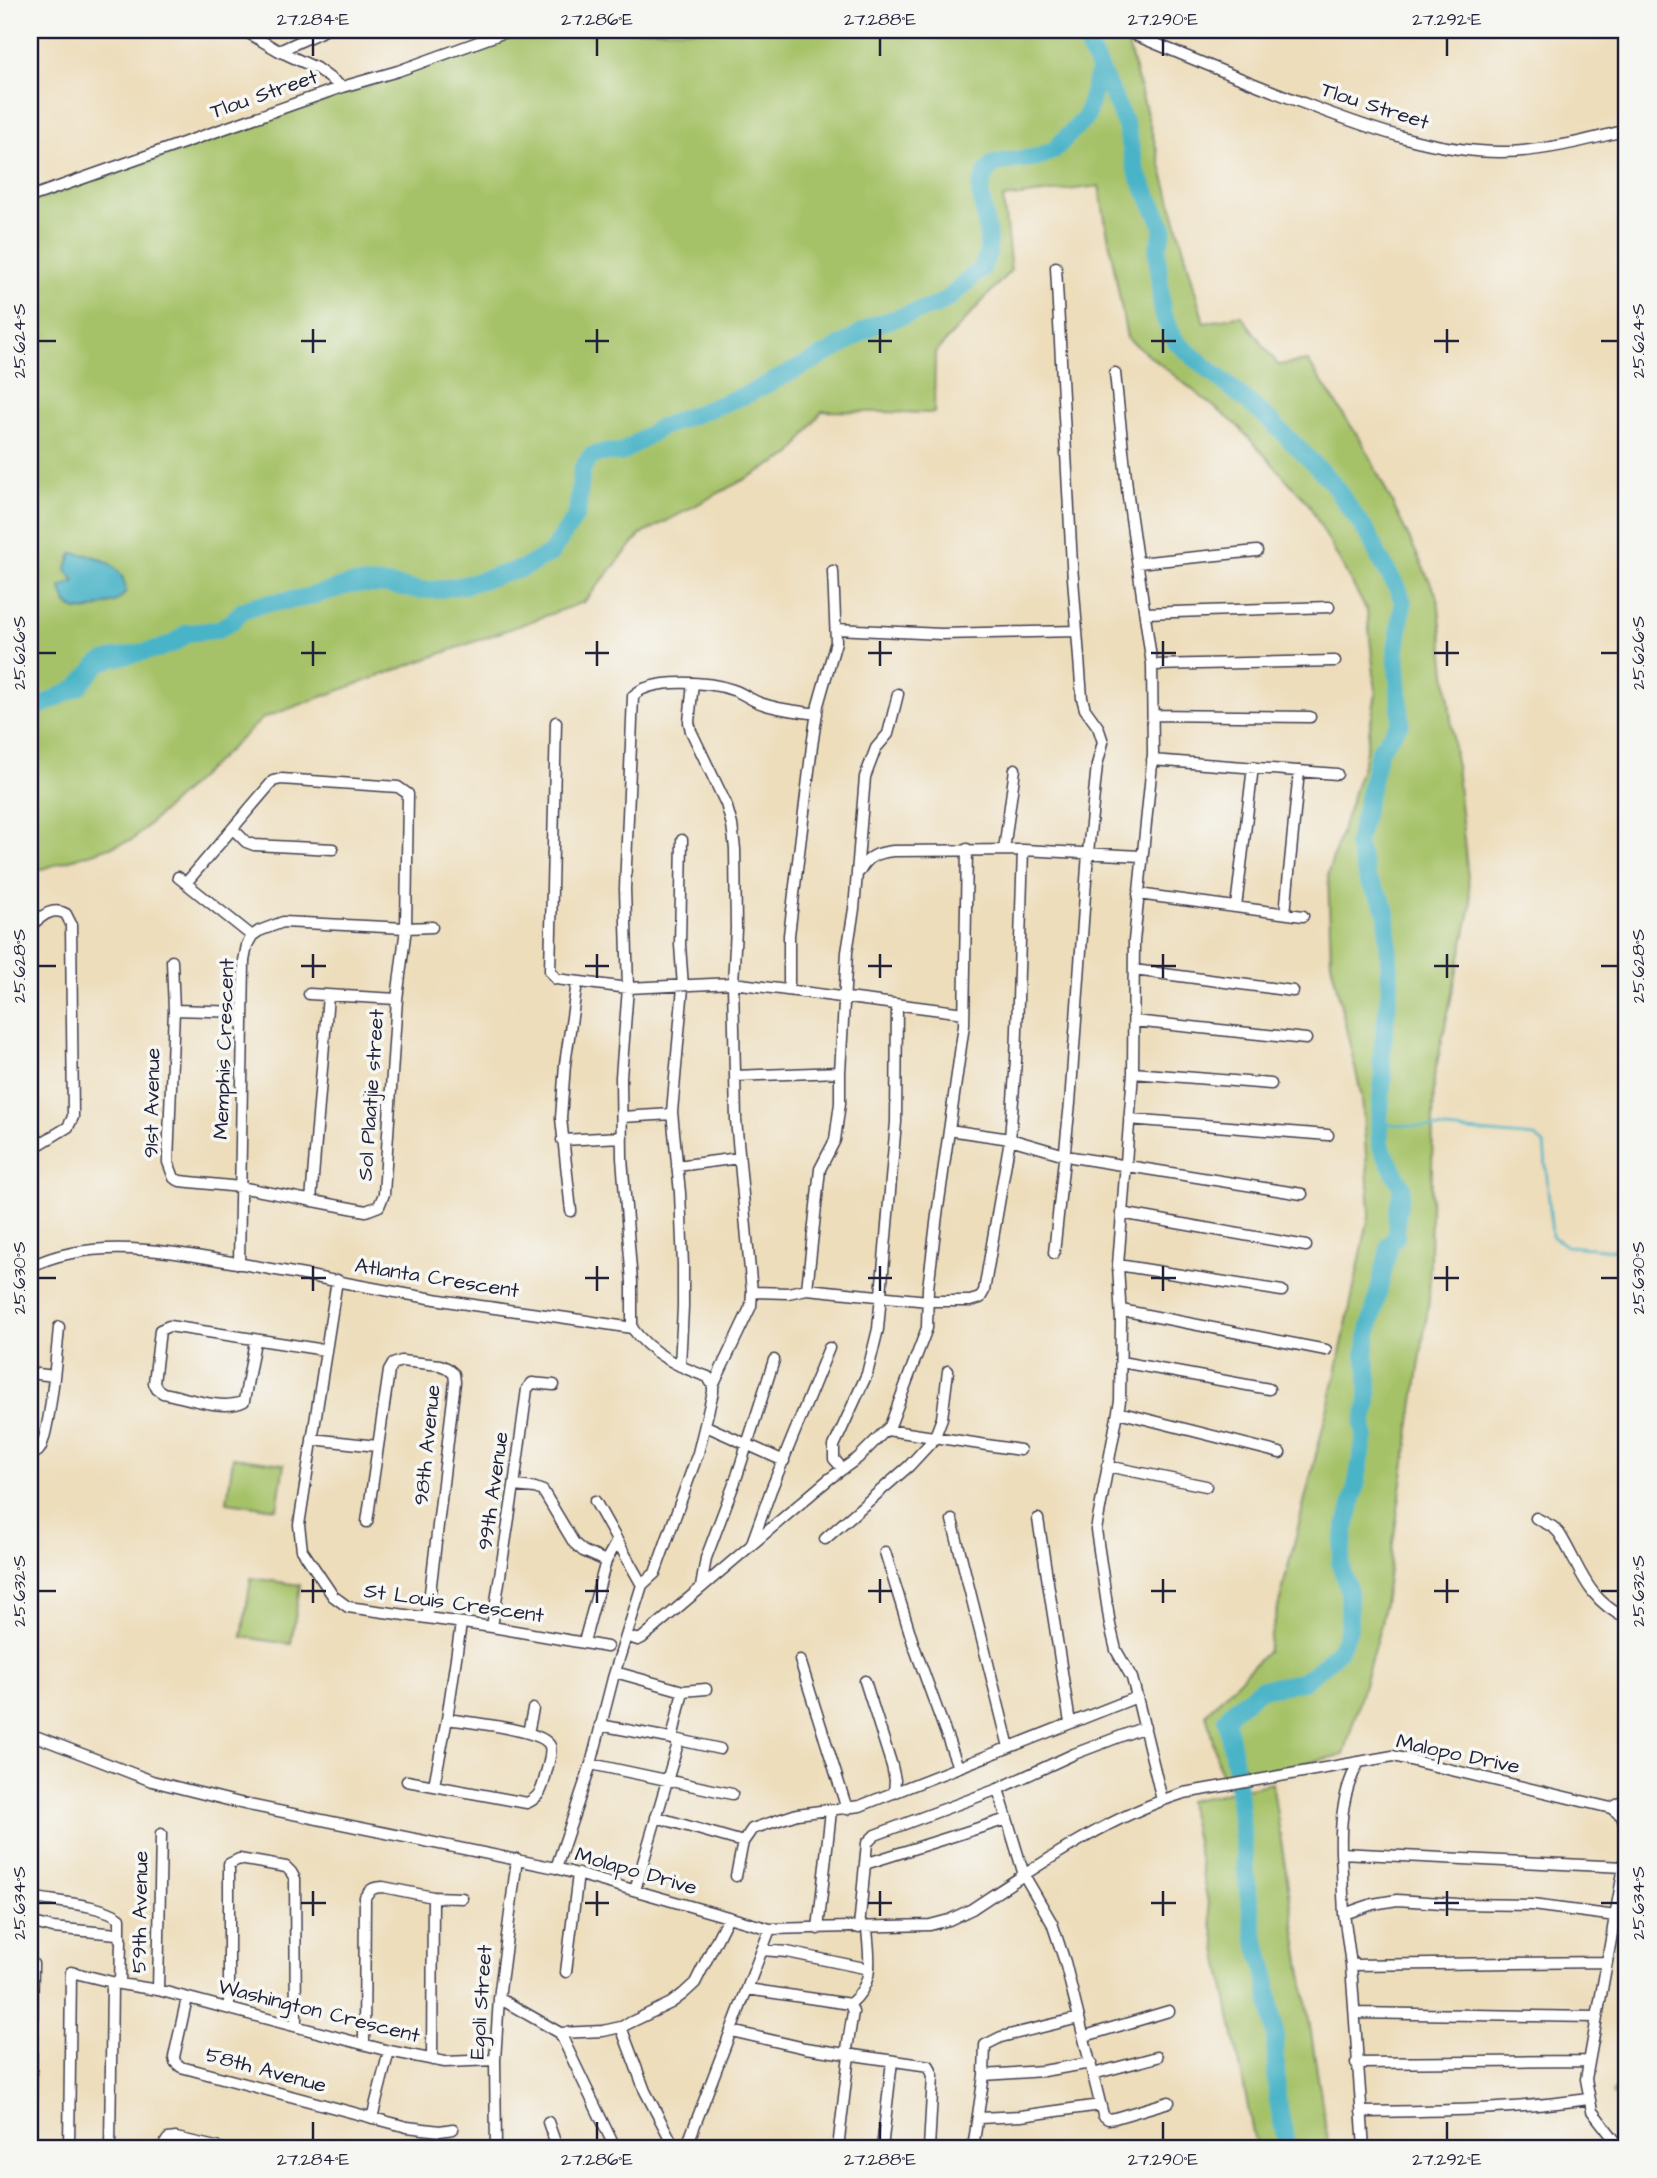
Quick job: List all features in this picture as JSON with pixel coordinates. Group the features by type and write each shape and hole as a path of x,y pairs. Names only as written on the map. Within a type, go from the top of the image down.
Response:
{"street":[{"path":"243,30 316,68 342,87"},
{"path":"279,51 326,30"},
{"name":"Tlou Street","path":"1123,30 1334,114 1423,143 1502,152 1627,130"},
{"name":"Tlou Street","path":"30,197 342,87 398,71 505,31"},
{"path":"1054,1253 1070,1103 1088,853 1102,742 1098,727 1085,709 1082,698 1056,267"},
{"path":"1115,373 1152,665 1153,715 1152,760 1138,894 1133,1073 1118,1265 1121,1310 1118,1412 1096,1530 1116,1650 1132,1678 1162,1800"},
{"path":"1138,563 1257,551"},
{"path":"789,990 789,935 817,714 836,642 834,571"},
{"path":"1145,612 1329,607"},
{"path":"836,629 941,634 1077,631"},
{"path":"1152,665 1335,662"},
{"path":"713,1386 708,1377 658,1355 632,1328 621,1077 628,988 625,877 633,696 640,689 649,687 693,683 716,685 737,691 763,705 817,714"},
{"path":"556,1868 591,1764 615,1672 642,1585 655,1573 706,1426 713,1386 751,1306 735,1076 735,849 726,804 691,731 689,722 693,683"},
{"path":"807,1289 820,1169 835,1140 840,1103 844,996 858,874 865,777 876,748 888,734 898,694"},
{"path":"1153,715 1310,717"},
{"path":"556,722 550,971 556,979 628,988 733,984 964,1013"},
{"path":"1152,760 1337,774"},
{"path":"1236,907 1252,767"},
{"path":"1004,850 1015,769"},
{"path":"1285,914 1299,771"},
{"name":"Sol Plaatjie street","path":"233,829 268,786 281,779 398,787 404,789 409,798 406,928 397,999 382,1201 373,1210 366,1211 240,1187"},
{"path":"252,936 182,880 233,829 246,842 254,845 333,849"},
{"path":"680,1366 683,1266 672,1114 683,987 680,945 682,840"},
{"path":"858,874 869,858 877,853 967,849 1141,856"},
{"path":"626,1636 638,1640 642,1638 858,1458 890,1426 927,1328 937,1215 964,1013 967,849"},
{"path":"752,1292 788,1293 807,1289 928,1301 970,1301 980,1298 984,1291 1010,1139 1016,1060 1023,850"},
{"path":"1138,894 1303,916"},
{"path":"30,926 48,912 56,910 66,914 71,924 73,1117 68,1127 30,1150"},
{"name":"Memphis Crescent","path":"239,1264 244,961 252,936 284,922 432,927"},
{"name":"91st Avenue","path":"172,961 174,1010 168,1162 172,1175 180,1181 240,1187"},
{"path":"1134,970 1293,991"},
{"path":"571,1211 561,1118 565,1064 577,983"},
{"path":"309,994 397,999"},
{"path":"311,1202 328,996"},
{"path":"843,1469 834,1458 834,1446 867,1374 878,1329 896,1122 897,1005"},
{"path":"174,1010 243,1012"},
{"path":"1133,1021 1306,1039"},
{"path":"735,1076 840,1072"},
{"path":"1133,1073 1271,1084"},
{"path":"622,1117 672,1114"},
{"path":"1129,1119 1328,1135"},
{"path":"949,1130 1010,1139 1063,1154 1302,1194"},
{"path":"562,1140 622,1137"},
{"path":"677,1166 739,1158"},
{"path":"1121,1213 1306,1246"},
{"name":"Atlanta Crescent","path":"30,1267 54,1257 108,1249 136,1249 337,1280 454,1302 632,1328"},
{"path":"1118,1265 1282,1291"},
{"name":"St Louis Crescent","path":"337,1280 299,1525 302,1550 333,1596 348,1606 607,1647"},
{"path":"1121,1310 1326,1350"},
{"path":"255,1341 248,1390 244,1401 237,1405 226,1406 163,1393 154,1383 157,1340 160,1330 169,1326 326,1350"},
{"path":"30,1455 39,1450 43,1442 59,1327"},
{"path":"752,1544 829,1348"},
{"path":"701,1588 706,1558 748,1445 774,1360"},
{"name":"98th Avenue","path":"367,1522 387,1378 393,1364 401,1362 447,1368 454,1374 455,1382 427,1618"},
{"path":"1121,1362 1269,1389"},
{"path":"825,1539 909,1466 933,1439 942,1418 948,1371"},
{"path":"30,1373 54,1376"},
{"name":"99th Avenue","path":"492,1627 527,1389 533,1383 554,1385"},
{"path":"1118,1412 1280,1453"},
{"path":"706,1426 784,1461"},
{"path":"887,1430 1020,1450"},
{"path":"312,1439 377,1446"},
{"path":"1107,1466 1206,1486"},
{"path":"514,1486 535,1488 543,1492 573,1543 583,1551 606,1561"},
{"path":"595,1501 642,1585"},
{"path":"1536,1518 1559,1533 1597,1600 1627,1619"},
{"path":"1038,1519 1070,1723"},
{"path":"952,1520 1009,1747"},
{"path":"584,1642 606,1561 617,1541"},
{"path":"885,1552 913,1643 958,1768"},
{"path":"434,1785 461,1623"},
{"path":"800,1660 847,1809"},
{"path":"615,1672 683,1691 706,1689"},
{"path":"865,1681 892,1766 894,1793"},
{"path":"635,1890 666,1780 683,1691"},
{"path":"736,1876 743,1842 752,1829 797,1814 847,1809 894,1793 1137,1696"},
{"path":"528,1733 533,1709"},
{"path":"407,1781 527,1803 535,1800 542,1790 550,1753 550,1746 545,1739 528,1733 447,1719"},
{"path":"600,1725 720,1749"},
{"path":"850,2004 867,1984 869,1969 863,1928 865,1864 867,1843 875,1835 998,1789 1145,1727"},
{"name":"Molapo Drive","path":"30,1734 152,1781 244,1804 556,1868 770,1929 920,1926 949,1920 972,1909 1110,1823 1162,1800 1213,1787"},
{"name":"Malopo Drive","path":"1213,1787 1393,1756 1611,1808"},
{"path":"1359,1762 1353,1772 1343,1805 1342,1853 1344,1914 1355,2013 1356,2063 1364,2148"},
{"path":"591,1764 733,1794"},
{"path":"998,1789 1024,1875 1052,1923 1065,1962 1102,2115 1108,2119 1169,2102"},
{"path":"1627,1800 1611,1808 1622,1816 1627,1835"},
{"path":"818,1929 831,1811"},
{"path":"656,1817 743,1842"},
{"path":"865,1864 1007,1819"},
{"name":"59th Avenue","path":"158,1990 161,1834"},
{"path":"1618,2146 1591,2111 1588,2099 1588,2061 1627,1850"},
{"path":"1342,1853 1624,1867"},
{"path":"229,2008 229,1864 239,1859 286,1867 295,1879 296,2026"},
{"name":"Egoli Street","path":"496,2148 495,2060 499,1998 517,1860"},
{"path":"566,1972 578,1874"},
{"path":"364,2044 365,1896 372,1889 383,1886 433,1897 462,1898"},
{"path":"30,1897 93,1908 118,1916 120,1937 110,2148"},
{"path":"432,2060 433,1897"},
{"path":"1344,1914 1373,1904 1397,1900 1457,1905 1532,1905 1616,1916"},
{"path":"499,1998 560,2033 603,2031 621,2027 671,2003 695,1983 728,1917"},
{"path":"30,1922 53,1928 114,1933 120,1937"},
{"path":"686,2148 770,1929"},
{"path":"762,1950 788,1952 869,1969"},
{"path":"1350,1965 1607,1962"},
{"path":"30,2148 33,1964"},
{"name":"Washington Crescent","path":"69,2148 71,1972 158,1990 432,2060 495,2060"},
{"path":"747,1989 850,2004"},
{"name":"58th Avenue","path":"187,1998 174,2057 181,2067 407,2127 440,2131 453,2129"},
{"path":"838,2148 853,2011 850,2004"},
{"path":"1085,2036 1169,2011"},
{"path":"1355,2013 1596,2017"},
{"path":"973,2148 984,2075 984,2050 988,2042 1079,2018"},
{"path":"621,2027 645,2091 676,2148"},
{"path":"731,2031 771,2042 924,2065 932,2070 929,2148"},
{"path":"560,2033 615,2148"},
{"path":"372,2118 389,2051"},
{"path":"1093,2074 1157,2057"},
{"path":"882,2148 892,2061"},
{"path":"1356,2063 1588,2061"},
{"path":"984,2075 1043,2071 1091,2063"},
{"path":"1361,2112 1488,2110 1588,2099"},
{"path":"979,2118 1021,2116 1100,2105"},
{"path":"548,2122 557,2148"},
{"path":"162,2148 168,2139 176,2138 220,2148"},
{"path":"1583,2148 1618,2146"}],"green space":[{"path":"530,30 1100,30 1127,41 1204,323 1241,315 1278,365 1308,361 1365,447 1438,598 1471,906 1434,1077 1429,1301 1381,1624 1344,1755 1222,1779 1206,1713 1267,1652 1335,1378 1370,1211 1362,1098 1331,962 1328,873 1364,761 1376,693 1367,611 1308,503 1237,425 1127,338 1099,186 1003,198 1011,270 935,353 934,413 822,411 792,454 640,535 584,602 263,718 132,840 30,873 30,202"},
{"path":"233,1457 284,1464 277,1509 227,1502"},
{"path":"251,1578 300,1585 291,1644 242,1637"},
{"path":"1272,1783 1329,2148 1256,2148 1188,1801"},
{"path":"1627,2072 1627,2105 1612,2094"}],"water":[{"path":"72,553 99,558 114,567 124,582 126,591 123,595 114,602 91,609 79,610 69,606 61,587 75,581 66,570"}],"waterway":[{"path":"1080,30 1126,126 1136,171 1164,228 1157,250 1162,313 1176,342 1272,422 1330,480 1370,537 1403,603 1396,650 1401,722 1379,751 1357,844 1368,881 1382,900 1387,915 1390,984 1381,1061 1383,1076 1380,1145 1402,1187 1396,1237 1390,1244 1365,1355 1368,1371 1368,1404 1363,1424 1365,1435 1340,1564 1349,1592 1349,1629 1340,1649 1302,1682 1260,1689 1226,1719 1236,1770 1255,1938 1265,1968 1275,2034 1277,2097 1287,2148"},
{"path":"30,711 78,687 99,663 158,649 174,643 187,633 217,630 231,622 242,611 257,605 304,598 353,584 388,585 419,590 464,585 524,568 551,553 577,514 582,469 591,456 606,452 621,453 659,428 748,394 832,351 874,325 935,306 949,298 983,267 988,252 980,190 985,175 994,163 1039,157 1054,150 1086,117 1099,71"},
{"path":"1379,1123 1535,1137 1544,1144 1552,1236 1566,1246 1616,1250 1627,1254"}]}
